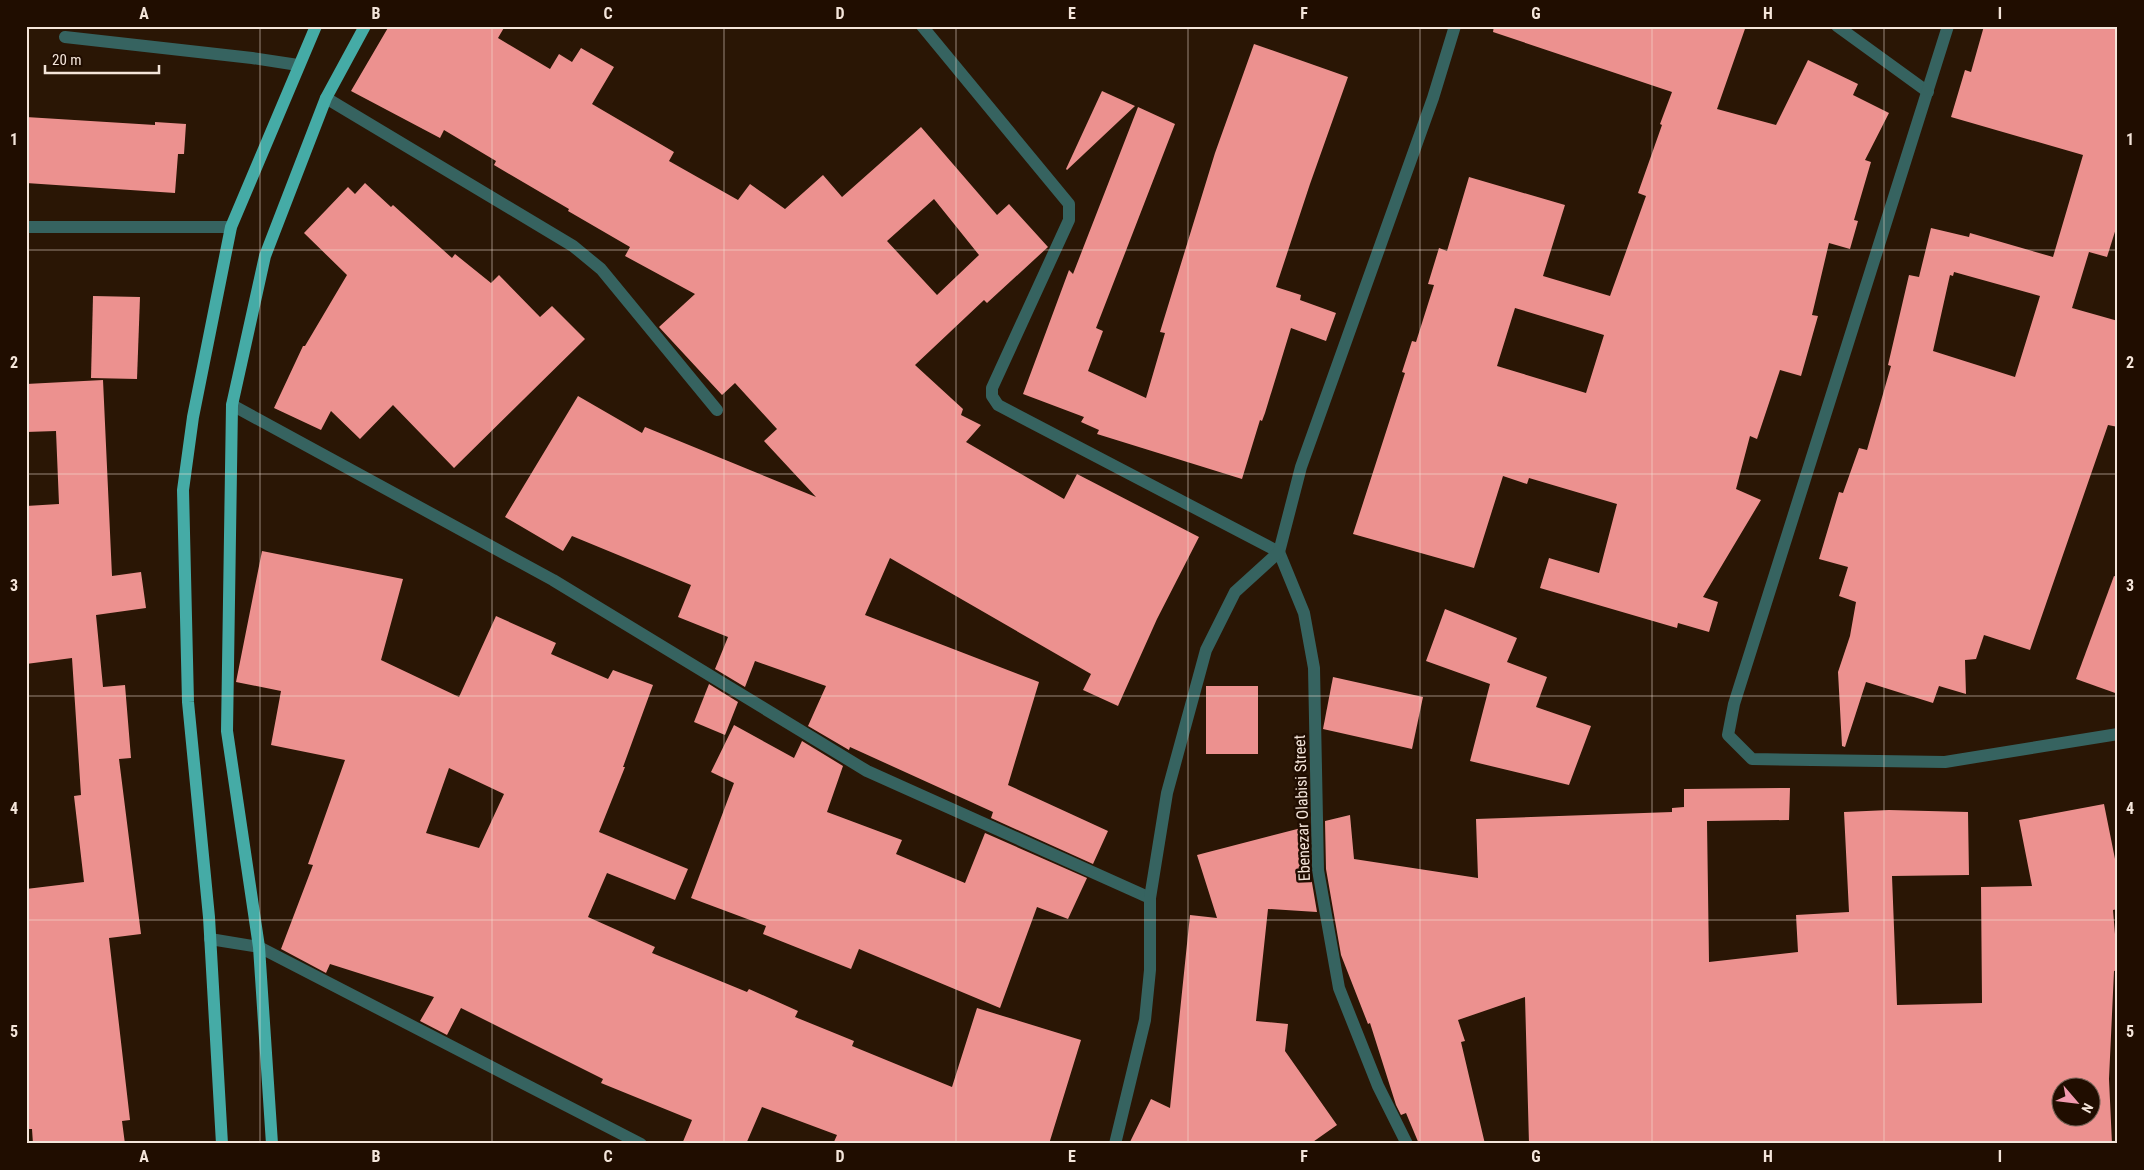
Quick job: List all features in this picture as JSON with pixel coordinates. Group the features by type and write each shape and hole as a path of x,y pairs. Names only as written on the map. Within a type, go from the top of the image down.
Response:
{"main road":[{"path":"222,1144 210,940 188,702 183,490 193,417 231,227 316,26"},
{"path":"272,1144 260,947 227,731 232,405 265,256 326,98 365,26"}],"street":[{"path":"922,26 1069,204 1069,220 992,388 992,396 998,405 1279,552"},
{"path":"1115,1144 1145,1020 1150,970 1150,898 1167,793 1206,650 1235,592 1279,552 1302,467 1433,98 1455,26"},
{"path":"1837,26 1928,92"},
{"path":"1948,26 1740,685 1728,735 1752,759 1945,762 2118,734"},
{"path":"64,37 298,65"},
{"path":"326,98 573,246 601,269 717,410"},
{"path":"26,227 231,227"},
{"path":"232,405 553,580 867,771 1150,898"},
{"name":"Ebenezar Olabisi Street","path":"1279,552 1304,613 1314,668 1318,870 1339,988 1378,1086 1406,1144"},
{"path":"210,940 260,947 641,1144"}],"building":[{"path":"389,26 505,26 498,38 550,69 559,54 572,62 581,48 614,67 592,104 674,152 669,161 738,200 750,184 785,209 823,175 842,197 921,127 997,215 1009,204 1048,247 987,303 984,300 915,365 963,409 961,415 981,425 966,442 1064,499 1077,474 1199,537 1157,619 1118,706 1083,690 1091,674 890,558 865,615 1039,682 1008,785 1108,831 1093,864 991,818 993,812 850,747 849,750 808,726 826,686 755,661 745,687 715,669 728,637 678,617 691,585 572,536 563,551 505,517 578,396 642,433 645,427 816,497 764,441 777,429 735,383 722,395 659,327 695,294 625,256 630,247 494,165 496,161 444,130 440,138 351,91","holes":["934,199 979,255 937,295 887,241"]},
{"path":"1494,26 1746,26 1717,109 1776,125 1808,60 1858,84 1853,95 1889,113 1865,160 1871,162 1854,220 1858,221 1850,249 1829,243 1812,315 1818,316 1801,376 1780,370 1757,439 1750,436 1736,489 1761,500 1703,597 1718,602 1709,632 1678,623 1677,628 1540,588 1549,558 1599,573 1617,504 1529,478 1527,484 1503,476 1474,568 1353,534 1405,373 1402,372 1412,341 1416,342 1434,285 1428,284 1439,248 1447,251 1469,177 1565,205 1543,276 1610,296 1646,196 1638,193 1672,92 1493,32","holes":["1515,308 1604,335 1586,393 1497,366"]},
{"path":"1984,26 2118,26 2118,222 2107,257 2089,252 2072,308 2118,321 2118,427 2108,425 2030,650 1984,635 1976,659 1965,660 1966,694 1939,686 1933,703 1866,682 1845,747 1842,746 1838,672 1850,636 1856,602 1839,596 1848,567 1819,559 1839,492 1843,493 1859,448 1867,450 1891,366 1888,365 1909,275 1919,277 1931,228 1969,237 1970,233 2053,257 2083,155 1951,117 1965,70 1971,72","holes":["1954,272 2040,296 2015,377 1933,351 1950,275 1953,276"]},
{"path":"1254,44 1348,77 1276,287 1301,295 1300,300 1336,313 1326,341 1291,328 1265,413 1262,421 1260,420 1242,479 1097,434 1099,430 1081,422 1084,417 1023,394 1069,270 1073,274 1138,107 1175,124 1096,328 1103,331 1088,371 1146,398 1165,333 1160,332 1215,153"},
{"path":"1102,91 1135,106 1067,170 1066,169"},
{"path":"26,117 155,125 155,122 186,124 184,154 178,154 175,193 26,183"},
{"path":"365,183 391,207 393,205 452,258 455,254 491,283 499,275 540,317 552,306 585,339 454,468 393,405 360,439 331,411 321,430 274,408 303,346 305,346 347,275 304,233 348,187 355,194"},
{"path":"93,296 140,297 137,379 91,378"},
{"path":"103,380 112,576 141,572 146,608 96,615 103,687 125,685 131,758 119,759 141,934 109,938 130,1120 122,1121 125,1144 33,1144 32,1129 26,1129 26,889 84,882 74,796 81,795 72,658 26,664 26,506 59,504 56,431 26,432 26,384"},
{"path":"262,551 403,579 381,660 459,697 496,616 556,643 551,654 608,679 613,670 653,685 623,767 625,767 599,832 688,869 675,900 607,873 588,917 655,947 652,953 747,992 749,989 798,1011 795,1017 854,1041 852,1046 952,1087 977,1008 1081,1040 1049,1144 833,1144 837,1135 762,1107 746,1144 682,1144 692,1120 601,1083 603,1079 461,1008 447,1035 420,1021 434,997 330,964 326,973 281,949 313,865 308,864 345,760 271,745 281,691 236,682","holes":["449,768 504,794 479,848 426,833"]},
{"path":"2114,576 2118,577 2118,694 2076,679"},
{"path":"1445,609 1517,638 1507,662 1547,677 1536,707 1591,726 1569,785 1470,761 1490,684 1426,661"},
{"path":"1333,677 1423,697 1412,749 1323,729"},
{"path":"709,684 738,702 725,735 694,722"},
{"path":"1206,686 1258,686 1258,754 1206,754"},
{"path":"734,725 794,758 802,741 843,766 827,812 902,840 896,854 965,883 985,833 1087,878 1068,919 1037,907 1000,1008 859,949 851,969 763,934 766,926 691,898 734,783 711,772"},
{"path":"1790,788 1789,820 1707,821 1709,962 1798,952 1796,915 1849,912 1844,812 1889,810 1968,812 1969,875 1892,876 1897,1005 1982,1003 1981,887 2032,886 2019,820 2104,804 2118,874 2118,909 2113,910 2118,970 2114,971 2109,1079 2112,1144 1529,1144 1525,997 1458,1020 1465,1041 1461,1042 1485,1144 1419,1144 1406,1113 1401,1115 1396,1105 1370,1023 1368,1024 1341,955 1326,869 1325,821 1350,815 1354,859 1478,878 1476,819 1672,812 1672,808 1684,807 1684,789"},
{"path":"1309,826 1310,871 1317,912 1268,909 1256,1021 1288,1024 1285,1051 1337,1125 1310,1144 1129,1144 1151,1099 1170,1108 1190,915 1217,918 1197,855"}]}
